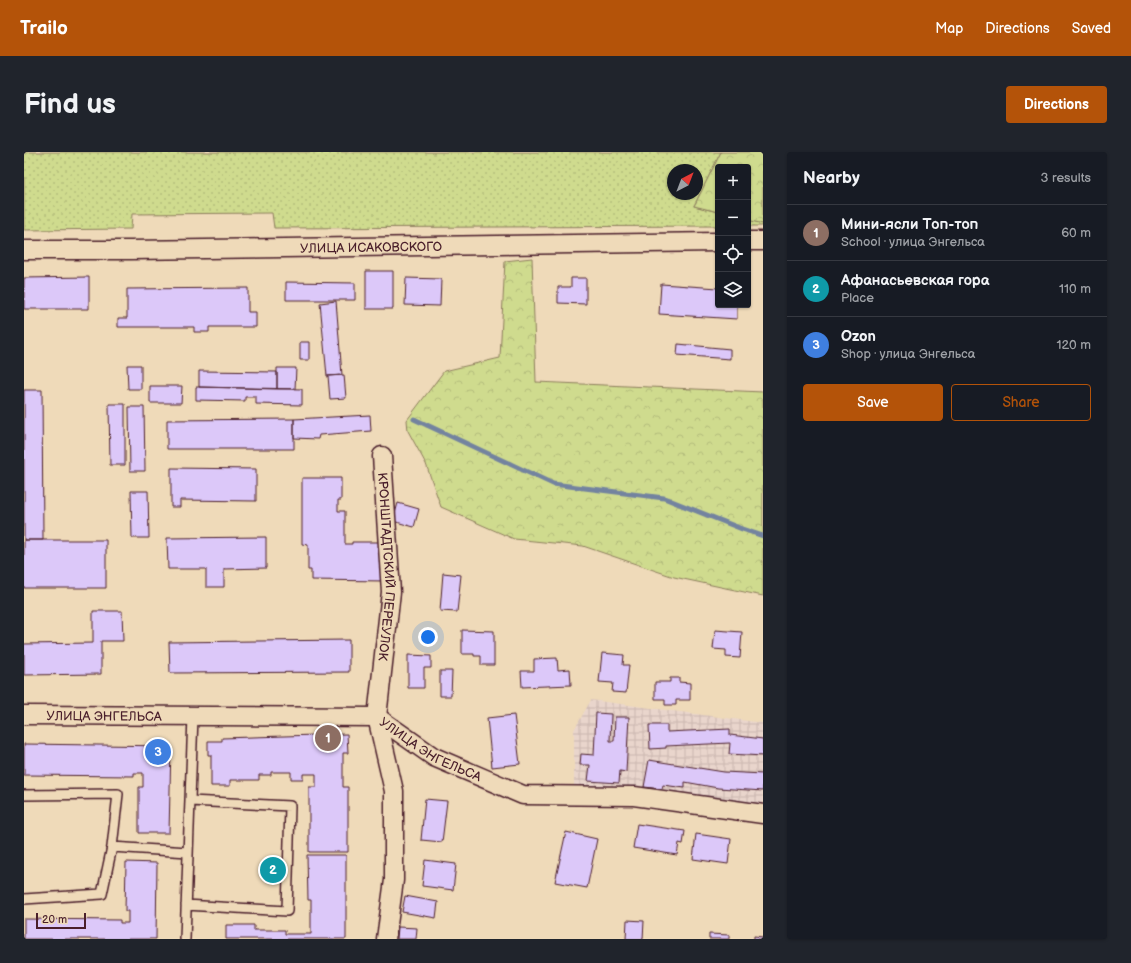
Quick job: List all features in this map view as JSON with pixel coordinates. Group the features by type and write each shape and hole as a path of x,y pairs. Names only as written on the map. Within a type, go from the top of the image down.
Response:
{"street":[{"path":"751,242 763,241"},
{"name":"УЛИЦА ИСАКОВСКОГО","path":"24,250 131,250 715,242"},
{"name":"КРОНШТАДТСКИЙ ПЕРЕУЛОК","path":"382,456 391,592 376,717 394,791 394,880 386,939"},
{"name":"УЛИЦА ЭНГЕЛЬСА","path":"24,715 376,717 434,757 523,795 634,796 763,814"}],"lane":[{"path":"185,939 193,716"},
{"path":"24,795 118,794 112,847 102,894 24,899"},
{"path":"186,905 287,911 290,806 190,801"},
{"path":"112,847 188,852"}],"shaded area":[{"path":"591,700 763,723 763,807 574,788 574,730"}],"green space":[{"path":"24,152 721,152 703,188 703,164 667,164 667,200 697,200 694,206 715,211 715,226 274,228 272,213 132,214 131,229 24,230"},
{"path":"721,152 763,152 763,224 751,221 751,164 715,164"},
{"path":"715,164 715,211 694,206 697,200 703,200 703,188"},
{"path":"751,221 763,224 763,226 751,226"},
{"path":"532,258 536,382 763,392 763,596 674,577 583,546 514,539 441,507 426,464 408,431 407,420 444,371 500,358 505,261"}],"building":[{"path":"366,271 393,271 393,309 366,309"},
{"path":"89,277 89,309 24,309 24,278"},
{"path":"406,278 441,279 440,306 405,305"},
{"path":"571,278 586,278 586,304 558,303 558,287 571,287"},
{"path":"286,282 355,283 355,300 286,300"},
{"path":"661,284 715,288 715,308 737,308 737,319 659,314"},
{"path":"248,288 248,312 256,312 256,327 209,327 209,332 194,332 194,327 118,327 118,318 127,318 127,289"},
{"path":"336,301 342,375 327,376 320,303"},
{"path":"300,342 309,342 309,360 300,360"},
{"path":"678,344 730,349 730,359 677,355"},
{"path":"127,365 141,365 141,389 128,389"},
{"path":"277,368 296,368 295,389 277,389"},
{"path":"199,371 277,372 277,389 199,387"},
{"path":"344,375 346,398 330,399 328,376"},
{"path":"150,386 182,386 181,403 150,403"},
{"path":"196,387 302,389 302,405 256,404 256,397 245,397 245,401 196,400"},
{"path":"24,390 42,390 43,540 24,540"},
{"path":"109,404 125,404 125,465 110,465"},
{"path":"129,407 144,407 145,471 130,471"},
{"path":"370,415 371,431 319,435 318,439 294,438 294,419"},
{"path":"294,419 294,449 167,449 167,420"},
{"path":"171,468 256,469 256,501 180,500 180,507 171,507"},
{"path":"302,478 341,478 341,500 338,500 338,511 345,511 345,544 352,544 352,542 385,542 385,581 311,580 311,570 308,570 308,545 302,544"},
{"path":"131,491 148,491 149,538 132,538"},
{"path":"398,503 419,509 414,527 393,521"},
{"path":"266,537 266,568 224,569 224,587 206,587 206,569 168,569 167,538"},
{"path":"24,540 106,540 106,588 24,588"},
{"path":"443,573 461,575 457,612 440,611"},
{"path":"93,611 122,611 123,641 101,641 101,674 24,675 24,644 93,643"},
{"path":"462,630 494,631 494,665 481,665 481,656 474,656 474,654 462,654"},
{"path":"715,630 742,632 740,658 726,657 726,650 713,649"},
{"path":"349,640 349,672 170,673 169,642"},
{"path":"602,653 624,655 623,665 629,665 626,693 612,692 613,683 599,682"},
{"path":"408,655 431,656 431,668 424,668 424,688 408,688"},
{"path":"557,658 558,670 570,669 571,685 522,687 521,671 534,671 534,659"},
{"path":"440,671 452,671 451,696 440,696"},
{"path":"670,678 679,678 679,682 690,683 690,700 676,700 676,705 665,705 665,699 655,699 655,682 670,682"},
{"path":"596,713 611,714 610,741 614,741 615,717 629,717 626,772 620,771 619,783 588,781 590,765 580,765 581,754 594,755"},
{"path":"514,715 520,764 492,767 487,718"},
{"path":"649,725 667,725 667,732 730,729 730,735 763,739 763,756 729,754 730,743 666,746 666,748 650,749"},
{"path":"347,734 348,753 343,753 343,787 348,787 348,852 309,852 309,787 316,787 316,774 303,774 303,779 291,779 291,772 271,772 271,775 259,775 259,780 230,780 230,786 211,786 211,755 208,755 208,741 222,741 222,738"},
{"path":"24,744 171,746 169,833 139,833 139,787 143,787 143,773 134,773 134,776 24,775"},
{"path":"649,760 724,772 763,774 763,791 718,788 685,782 685,788 663,785 662,789 644,787"},
{"path":"425,799 447,801 442,842 421,840"},
{"path":"637,824 685,831 683,844 679,843 677,855 633,848"},
{"path":"566,832 597,839 587,888 555,882"},
{"path":"696,834 731,839 728,864 693,859"},
{"path":"307,855 346,855 346,939 226,939 226,925 254,925 254,930 285,930 285,934 311,934 311,900 308,900"},
{"path":"425,860 456,864 453,890 422,886"},
{"path":"126,862 157,863 156,939 24,939 24,919 120,920 120,923 128,923 128,911 125,911"},
{"path":"405,896 438,902 436,918 402,912"},
{"path":"627,920 644,921 643,939 626,939"},
{"path":"398,927 417,928 416,939 397,939"},
{"path":"709,934 729,935 729,939 709,939"},
{"path":"754,936 763,937 763,939 754,939"}],"waterway":[{"path":"414,419 553,484 664,498 763,536"}],"place":[{"name":"Мини-ясли Топ-топ","path":"328,738"},
{"name":"Ozon","path":"158,752"},
{"name":"Афанасьевская гора","path":"273,870"}]}
